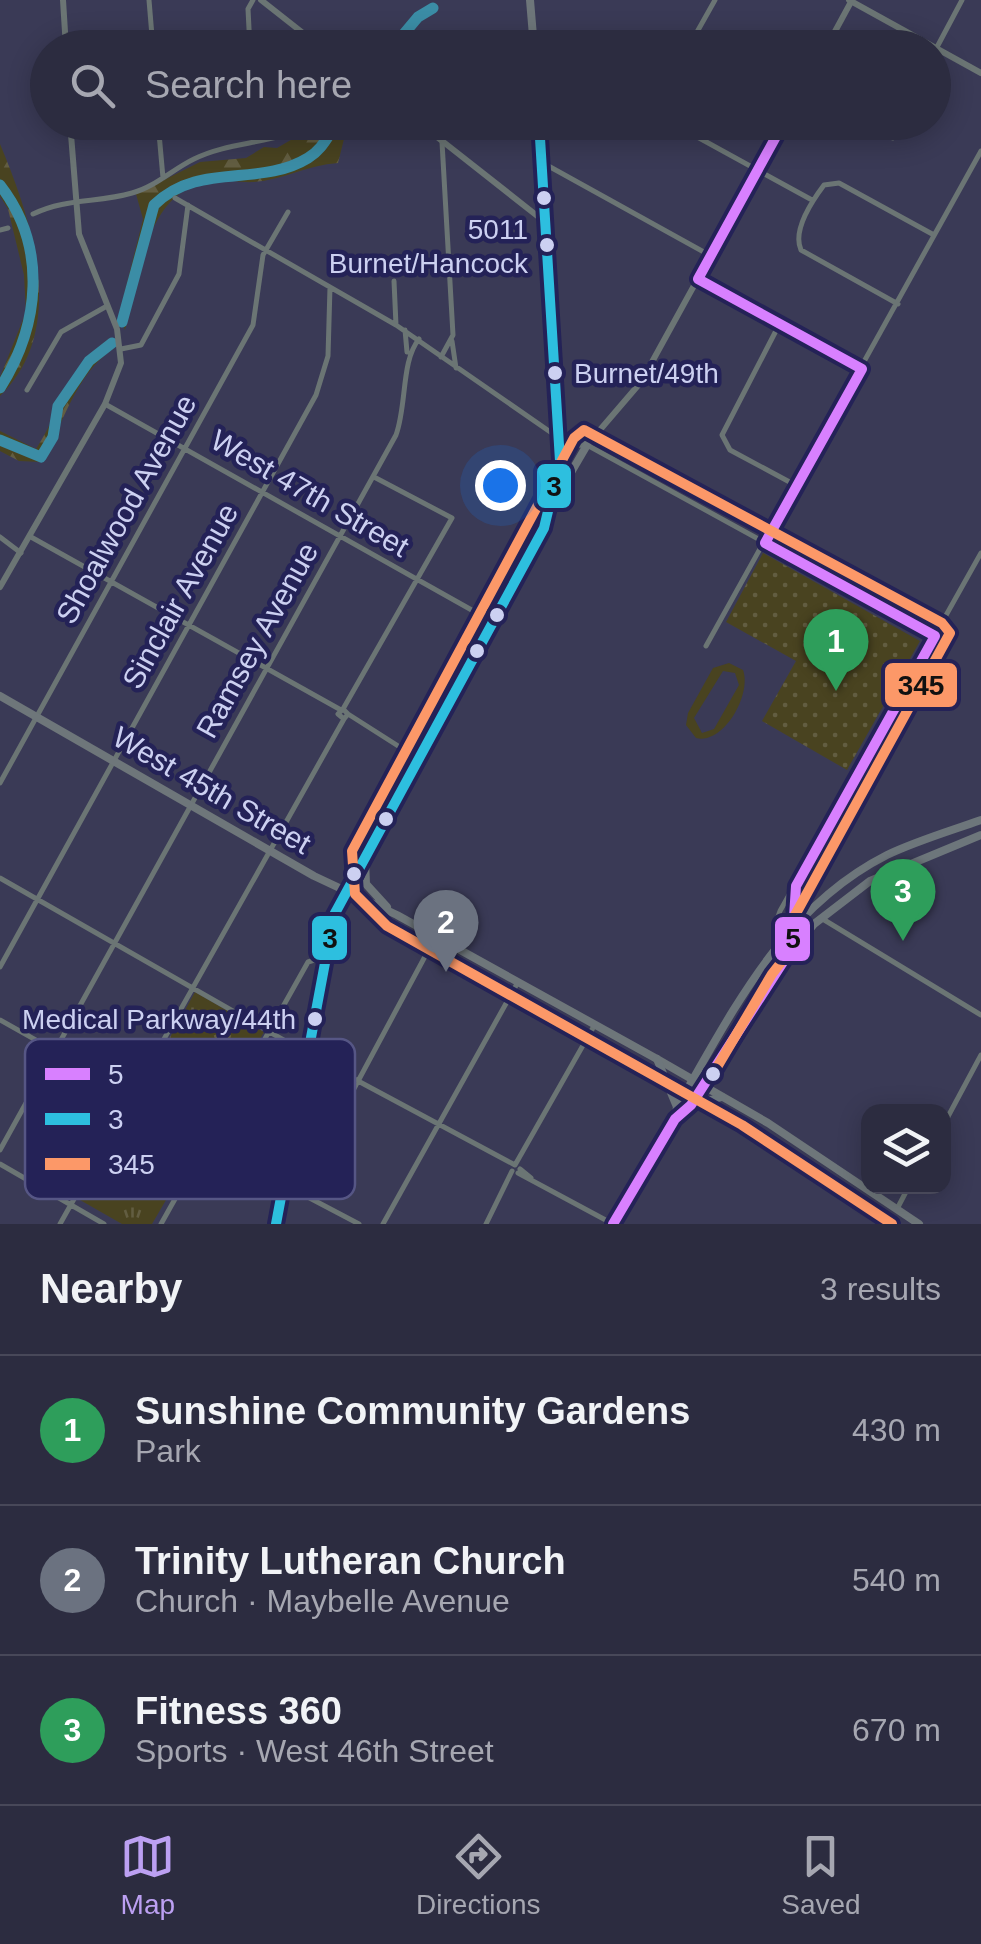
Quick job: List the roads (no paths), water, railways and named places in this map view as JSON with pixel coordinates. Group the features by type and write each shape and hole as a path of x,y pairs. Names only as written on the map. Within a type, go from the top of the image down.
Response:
{"main road":[{"path":"530,0 532,30"},
{"path":"539,140 559,438 554,501"},
{"path":"345,892 587,445"},
{"name":"West 45th Street","path":"0,696 345,892 436,936 657,1059 920,1224"},
{"path":"676,1119 677,1107 760,965 793,926 840,884 873,863 981,820"},
{"path":"613,1224 676,1119 704,1086 792,948 879,876 981,835"},
{"path":"365,858 369,889 394,914"},
{"path":"873,863 879,876"},
{"path":"792,948 793,926"},
{"path":"657,1059 677,1107"},
{"path":"691,1104 722,1097"}],"street":[{"path":"63,0 65,30"},
{"path":"149,0 152,30"},
{"path":"249,30 248,9 253,0"},
{"path":"261,0 299,30"},
{"path":"698,30 714,0"},
{"path":"835,30 851,0 904,30"},
{"path":"946,30 962,0"},
{"path":"951,56 981,73"},
{"path":"0,587 117,380 121,350 82,244 71,140"},
{"path":"159,140 162,178"},
{"path":"33,214 75,200 133,193 194,158 264,140"},
{"path":"440,140 544,222"},
{"path":"703,140 814,201"},
{"path":"587,445 641,382 774,140"},
{"path":"442,142 456,368"},
{"path":"706,646 981,151"},
{"path":"541,162 711,256"},
{"path":"898,304 801,250 798,234 814,201 824,185 842,185 934,235"},
{"path":"175,198 396,324 559,438 566,435 587,445 935,636"},
{"path":"121,350 142,344 180,274 188,206"},
{"name":"Shoalwood Avenue","path":"0,783 252,326 266,250 288,212"},
{"path":"0,230 8,228"},
{"path":"698,279 862,369"},
{"path":"394,281 396,324"},
{"name":"Sinclair Avenue","path":"0,966 324,376 330,287"},
{"path":"28,390 61,332 107,306"},
{"path":"780,323 723,426 723,440 734,452 797,486"},
{"name":"Ramsey Avenue","path":"62,1039 374,476 402,418 405,330"},
{"path":"407,353 419,339"},
{"path":"442,357 452,340"},
{"name":"West 47th Street","path":"105,404 492,622"},
{"path":"163,1039 452,518 374,476"},
{"path":"31,537 418,759"},
{"path":"0,538 21,553"},
{"path":"780,940 777,918 981,553"},
{"path":"0,878 283,1039"},
{"path":"793,926 788,909 796,886"},
{"path":"310,1039 324,956 345,892"},
{"path":"824,918 981,1014"},
{"path":"355,1086 436,936"},
{"path":"265,1039 308,962 324,956"},
{"path":"383,1224 518,981"},
{"path":"0,1020 34,1039"},
{"path":"486,1224 595,1024"},
{"path":"951,1111 981,1056"},
{"path":"355,1079 613,1224"},
{"name":"Ramsey Avenue","path":"0,1150 25,1105"},
{"path":"0,1164 25,1178"},
{"path":"897,1209 905,1194"},
{"path":"61,1199 104,1224"},
{"path":"60,1224 74,1199"},
{"path":"161,1224 175,1199"},
{"path":"276,1224 280,1199"},
{"path":"313,1199 359,1224"}],"waterway":[{"path":"407,30 433,8"},
{"path":"122,322 154,205 190,183 289,167 308,158 325,140"},
{"path":"0,185 26,234 33,286 24,338 0,388"},
{"path":"0,440 41,457 53,437 58,406 89,361 112,343"}],"place":[{"name":"5011 Burnet/Hancock","path":"547,245"},
{"name":"Burnet/49th","path":"555,373"},
{"name":"Sunshine Community Gardens","path":"836,691"},
{"name":"Fitness 360","path":"903,941"},
{"name":"Trinity Lutheran Church","path":"446,972"},
{"name":"Medical Parkway/44th","path":"315,1019"}]}
